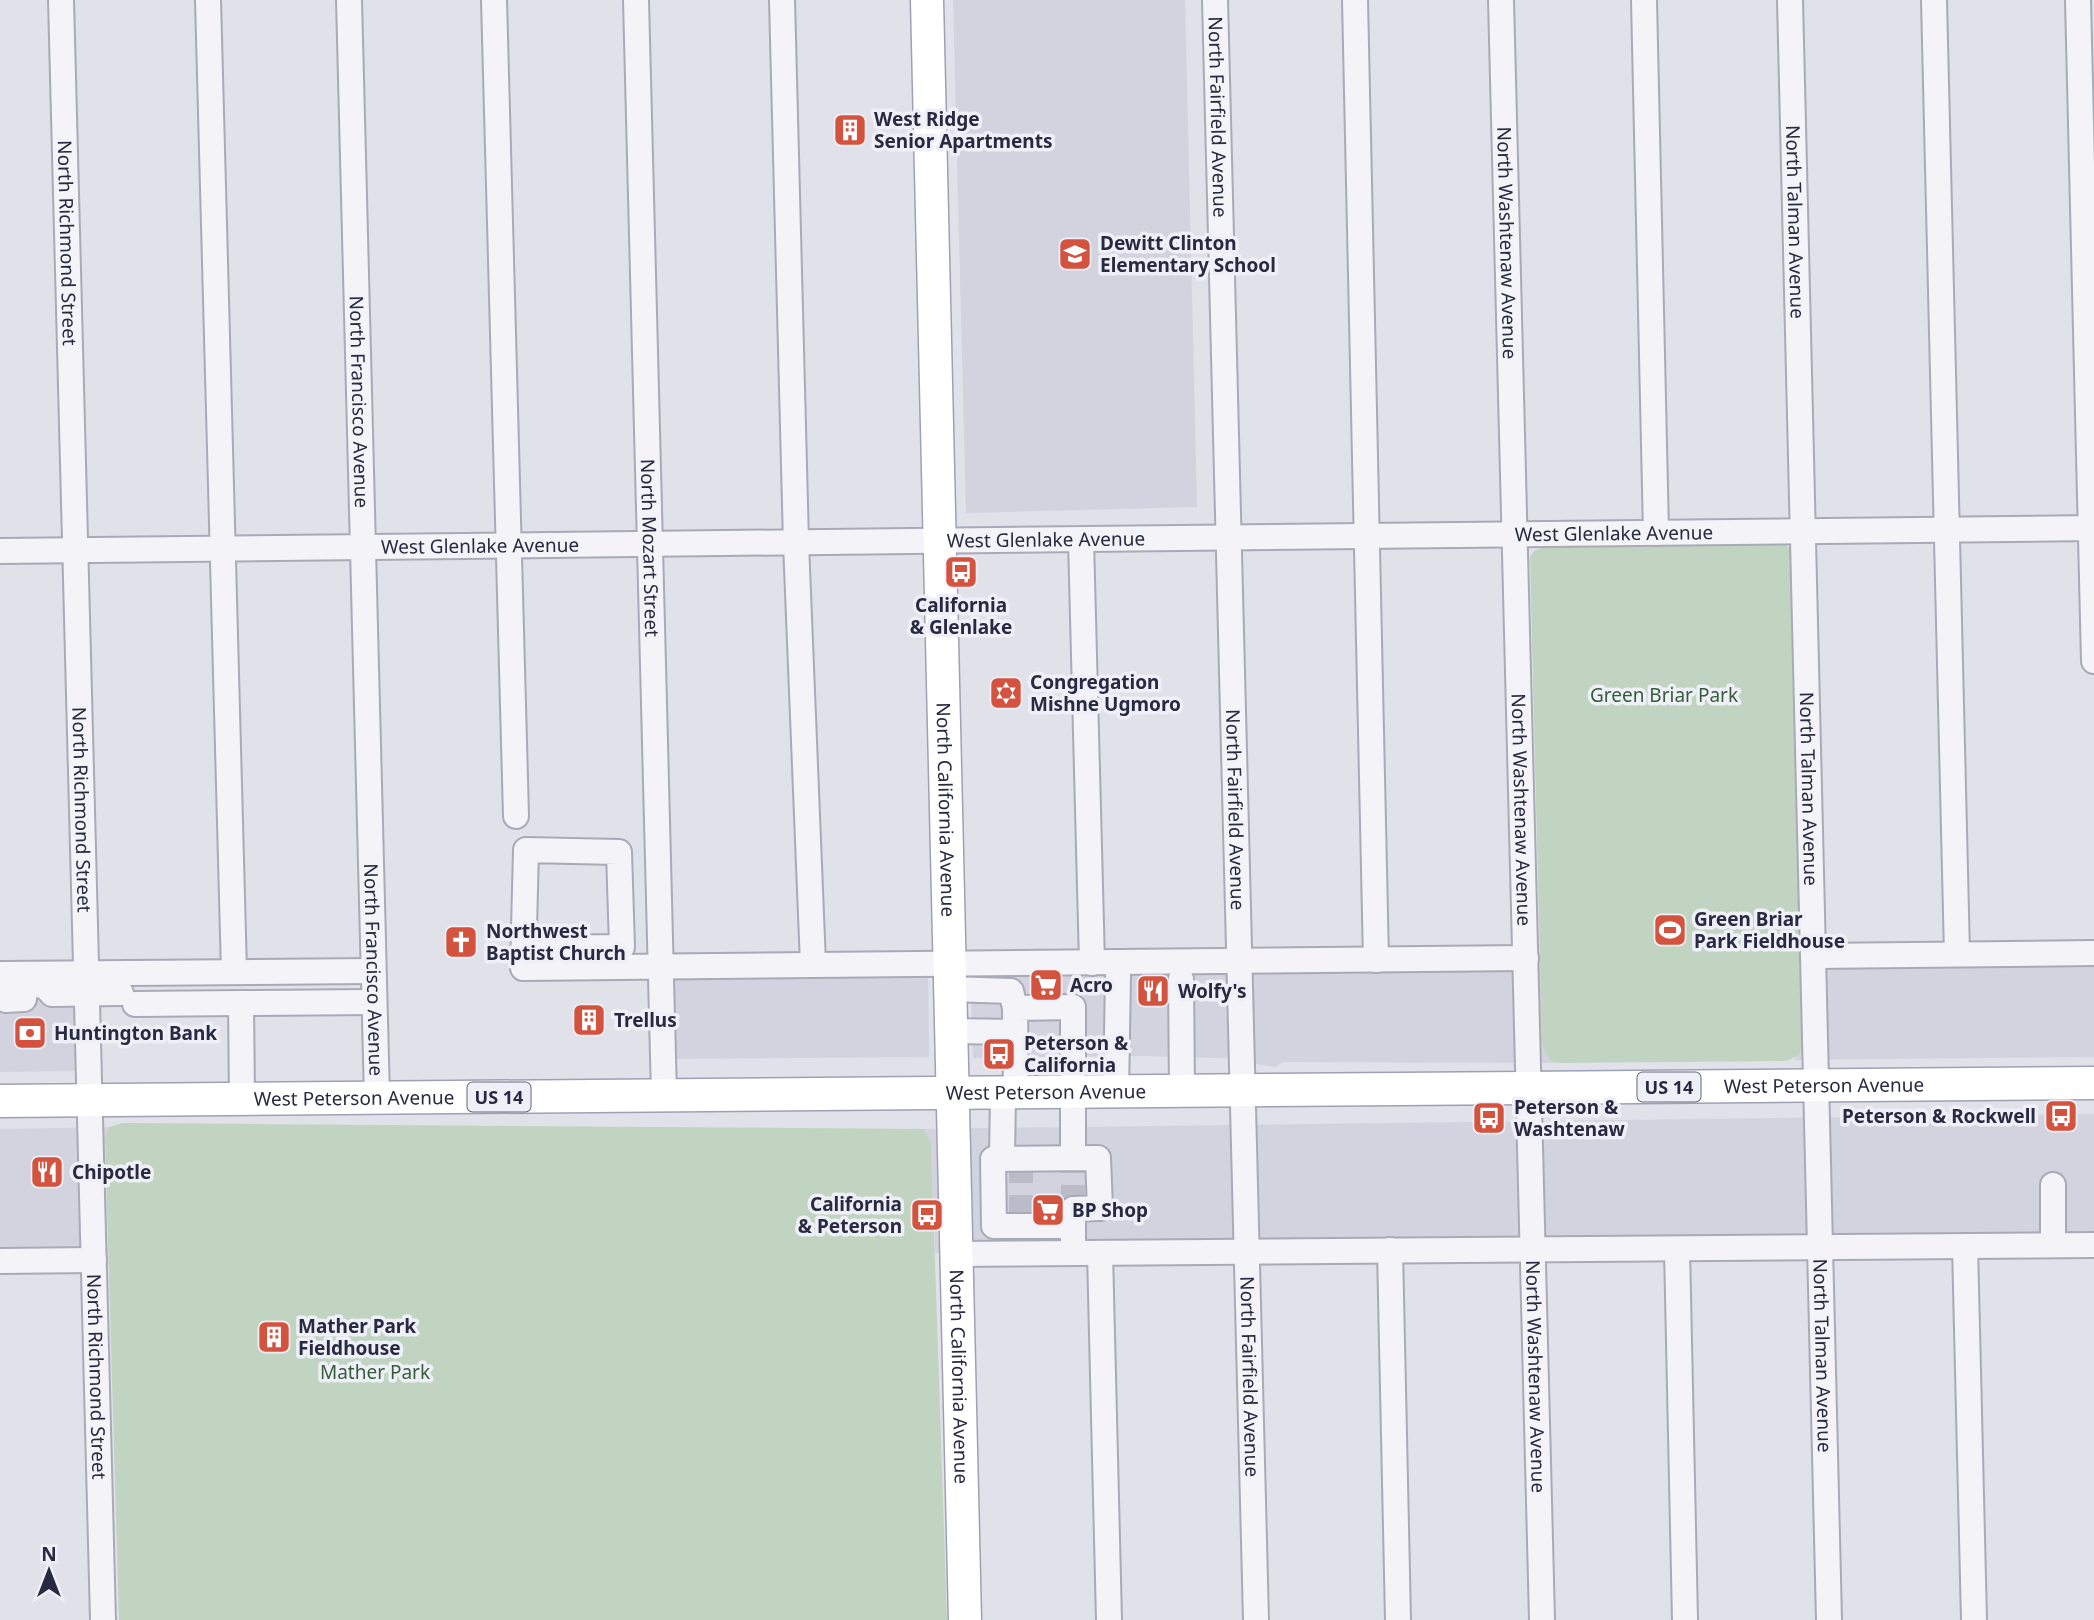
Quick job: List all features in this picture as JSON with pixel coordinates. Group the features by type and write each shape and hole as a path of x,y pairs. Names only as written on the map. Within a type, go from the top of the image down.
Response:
{"main road":[{"name":"North California Avenue","path":"927,0 949,1031 965,1620"},
{"name":"West Peterson Avenue","path":"0,1101 2094,1083"}],"street":[{"name":"North Richmond Street","path":"61,0 103,1620"},
{"path":"208,0 234,972"},
{"name":"North Francisco Avenue","path":"349,0 377,1098"},
{"path":"495,0 516,816"},
{"name":"North Mozart Street","path":"636,0 664,1095"},
{"path":"782,0 796,543 813,964"},
{"name":"North Fairfield Avenue","path":"1215,0 1256,1620"},
{"path":"1355,0 1376,960"},
{"name":"North Washtenaw Avenue","path":"1501,0 1542,1620"},
{"path":"1644,0 1656,533"},
{"name":"North Talman Avenue","path":"1790,0 1829,1620"},
{"path":"1934,0 1957,954"},
{"path":"2078,0 2094,661"},
{"name":"West Glenlake Avenue","path":"0,551 2092,528"},
{"path":"1081,540 1092,963"},
{"path":"524,948 622,947 618,852 526,850 523,968 813,964 948,977 1011,991 1015,1020 1010,1093 998,1164 994,1226 1073,1226"},
{"path":"1813,956 2094,953"},
{"path":"948,977 1092,963 1526,958"},
{"path":"87,989 234,972 373,971"},
{"path":"0,974 128,999 164,1003 374,1002"},
{"path":"1116,1093 1118,976"},
{"path":"1181,979 1182,1091"},
{"path":"29,997 142,982 164,1003"},
{"path":"0,986 44,985 29,997"},
{"path":"241,1003 242,1099"},
{"path":"949,1031 1073,1007 1073,1158"},
{"path":"953,1170 998,1164 1098,1158 1100,1208 1073,1209 1073,1253"},
{"path":"2053,1185 2053,1245"},
{"path":"954,1219 994,1218"},
{"path":"955,1254 2094,1245"},
{"path":"1965,1246 1973,1620"},
{"path":"1677,1249 1685,1620"},
{"path":"1390,1250 1398,1620"},
{"path":"1100,1253 1109,1620"},
{"path":"0,1261 94,1260"}],"shaded area":[{"name":"Dewitt Clinton Elementary School","path":"953,0 1185,0 1197,507 966,513"},
{"path":"2094,952 2094,1057 1794,1060 1802,1049 1800,953"},
{"path":"1540,955 1542,1044 1549,1060 1558,1063 1284,1062 1275,1067 1256,1064 1252,1059 1144,1056 973,1058 970,963"},
{"path":"928,960 929,1057 670,1059 666,963"},
{"path":"0,966 78,966 82,1071 0,1072"},
{"path":"2094,1114 2094,1243 935,1253 931,1143 924,1129"},
{"path":"109,1127 105,1137 108,1262 0,1263 0,1129"}],"green space":[{"name":"Green Briar Park","path":"1786,545 1791,550 1792,559 1802,1049 1799,1055 1787,1061 1558,1063 1549,1060 1542,1044 1530,557 1534,551 1546,546"},
{"name":"Mather Park","path":"123,1123 924,1129 931,1143 947,1620 119,1620 105,1137 109,1127"}],"tunnel":[{"path":"1073,1158 1073,1209"},
{"path":"1021,1159 1021,1226"}],"place":[{"name":"West Ridge Senior Apartments","path":"850,130"},
{"name":"Dewitt Clinton Elementary School","path":"1075,254"},
{"name":"California & Glenlake","path":"961,572"},
{"name":"Congregation Mishne Ugmoro","path":"1006,693"},
{"name":"Green Briar Park Fieldhouse","path":"1670,930"},
{"name":"Northwest Baptist Church","path":"461,942"},
{"name":"Acro","path":"1046,985"},
{"name":"Wolfy's","path":"1153,991"},
{"name":"Trellus","path":"589,1020"},
{"name":"Huntington Bank","path":"30,1033"},
{"name":"Peterson & California","path":"999,1054"},
{"name":"Peterson & Rockwell","path":"2061,1116"},
{"name":"Peterson & Washtenaw","path":"1489,1118"},
{"name":"Chipotle","path":"47,1172"},
{"name":"BP Shop","path":"1048,1210"},
{"name":"California & Peterson","path":"927,1215"},
{"name":"Mather Park Fieldhouse","path":"274,1337"}]}
